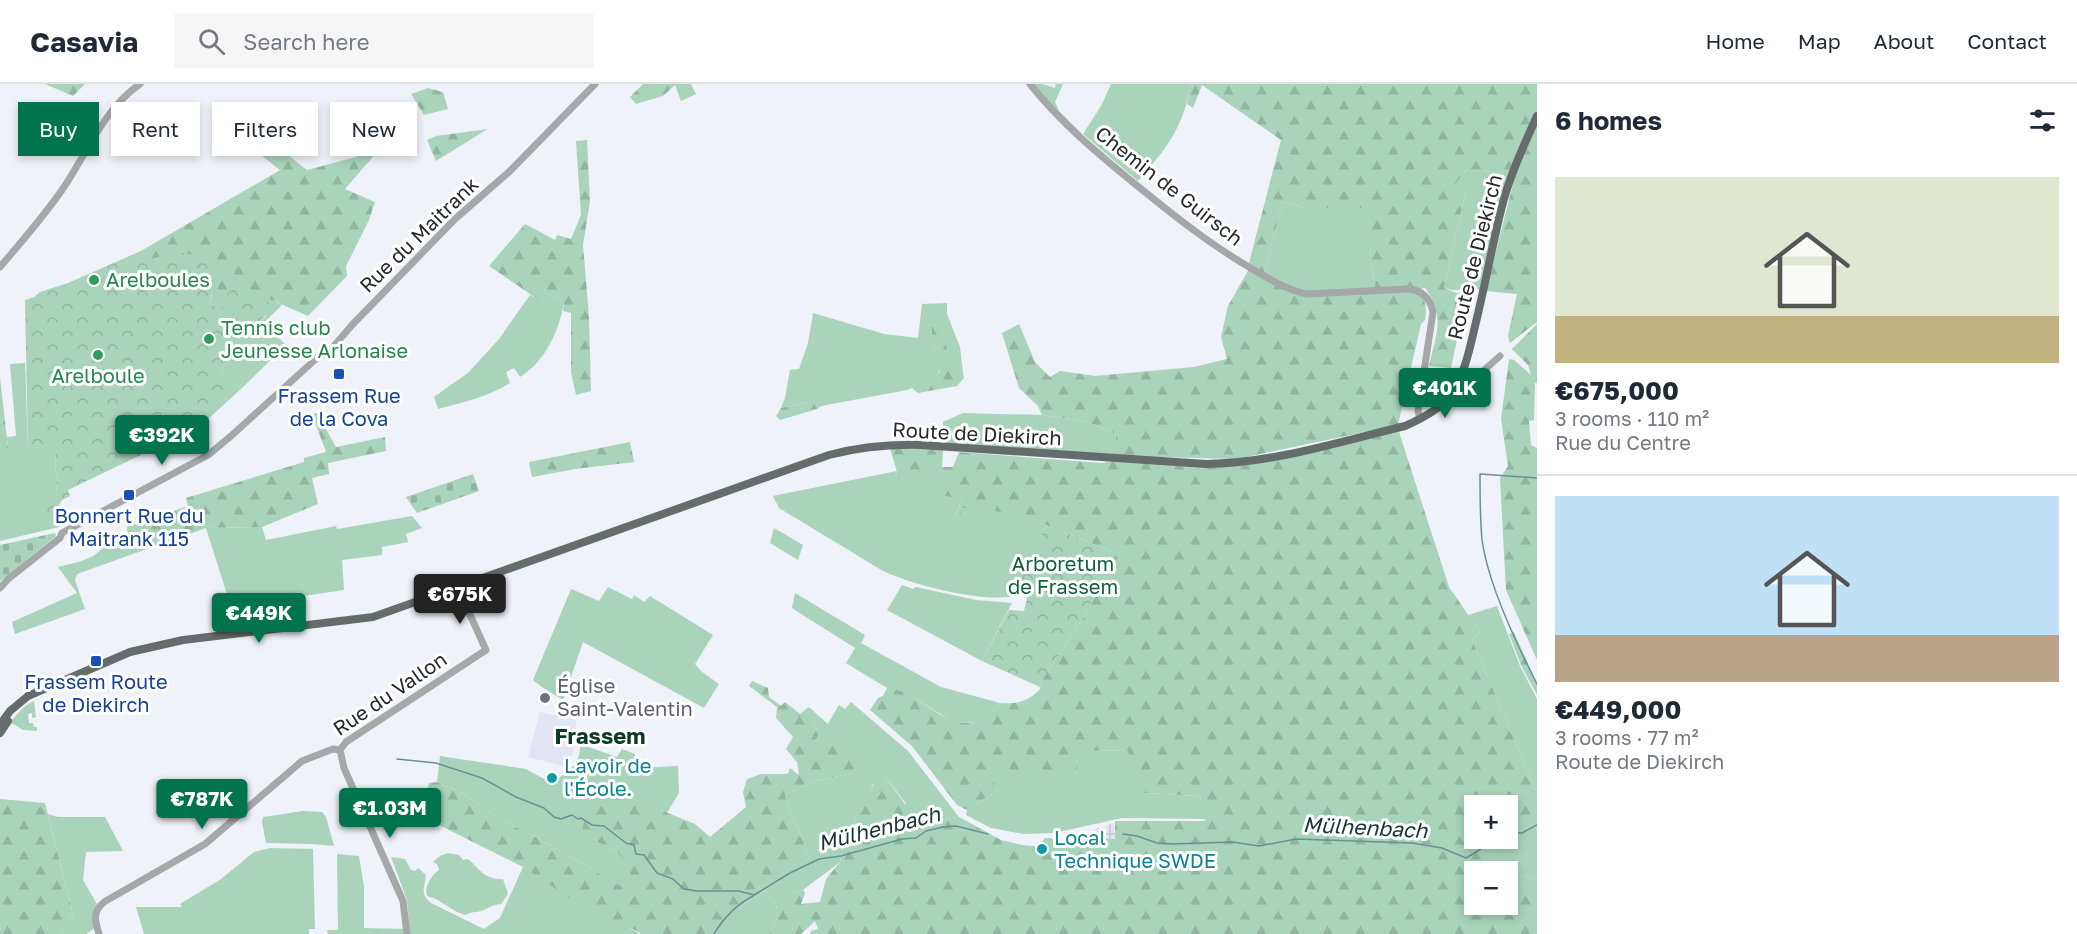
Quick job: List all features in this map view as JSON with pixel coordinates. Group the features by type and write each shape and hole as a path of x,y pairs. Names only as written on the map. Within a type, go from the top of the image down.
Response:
{"main road":[{"name":"Route de Diekirch","path":"53,685 113,658 158,644 373,617 818,459 852,449 876,445 921,445 1231,464 1324,446 1405,426 1438,407 1461,385 1505,196 1521,150 1537,116"},
{"path":"0,724 10,711 25,699 53,685"},
{"path":"0,733 24,705 53,685"}],"street":[{"path":"0,267 36,225 65,185 116,105 140,84"},
{"name":"Rue du Maitrank","path":"0,588 60,538 62,533 208,455 231,436 318,357 328,353 352,325 455,219 509,172 595,84"},
{"name":"Chemin de Guirsch","path":"1030,84 1061,120 1193,231 1265,276 1297,292 1307,294 1408,289 1416,290 1428,298 1433,312 1418,411 1420,419"},
{"path":"1461,385 1500,356"},
{"name":"Rue du Vallon","path":"99,934 94,923 95,914 104,902 205,844 302,761 333,749 340,750 346,742 486,650 458,588"},
{"path":"340,750 344,768 403,901 407,934"}],"shaded area":[{"path":"540,712 576,720 574,751 568,763 563,766 528,757"},
{"path":"1114,823 1115,839 1091,838 1092,830"}],"green space":[{"path":"45,84 85,84 73,96"},
{"path":"643,84 691,84 696,94 681,101 675,85 663,96 636,104 630,97"},
{"path":"1030,84 1042,84 1055,88 1056,84 1063,84 1055,102 1059,111 1082,134 1079,137"},
{"path":"1111,84 1191,84 1183,113 1172,137 1138,181 1083,134 1101,106"},
{"path":"1191,84 1537,84 1537,322 1510,343 1508,336 1517,294 1486,291 1514,180 1499,172 1466,170 1453,187 1465,195 1444,288 1456,293 1467,292 1451,368 1429,366 1438,326 1437,317 1425,288 1417,290 1425,304 1425,320 1421,324 1398,425 1237,459 1116,456 1116,434 1084,421 1042,415 1038,406 1019,388 1002,333 1019,324 1035,362 1050,377 1060,371 1095,376 1194,367 1227,359 1221,337 1228,306 1249,269 1302,295 1375,288 1371,263 1368,208 1304,208 1283,201 1264,273 1249,263 1281,140 1202,85 1193,108 1187,104"},
{"path":"428,88 443,92 448,109 424,115 411,94"},
{"path":"488,129 436,161 427,140 436,136"},
{"path":"587,140 590,201 583,245 589,317 591,391 576,395 571,372 571,313 563,311 564,301 543,292 539,300 489,266 525,224 555,240 557,235 571,239 581,215 576,141"},
{"path":"262,156 289,156 307,170 359,156 374,156 345,189 375,202 369,220 346,266 347,276 308,316 269,299 268,306 256,306 236,286 221,310 210,304 212,294 140,262 141,251 280,170"},
{"path":"1466,170 1499,172 1507,176 1480,289 1453,290 1444,288 1465,195 1452,187"},
{"path":"1283,201 1304,208 1369,208 1371,263 1375,288 1309,292 1283,285 1264,273"},
{"path":"141,251 141,262 179,253 205,260 215,266 210,304 221,309 227,294 236,286 266,315 248,333 253,338 221,370 241,389 187,438 162,414 138,433 147,452 68,490 70,496 62,500 48,524 43,510 57,498 55,449 28,447 25,300"},
{"path":"543,292 564,301 555,334 537,363 520,377 514,368 506,372 510,383 493,392 438,409 434,397 469,372 499,339 530,295 538,299"},
{"path":"269,299 282,305 264,323 286,345 241,389 221,370 252,338 248,333 266,316 256,306 268,306"},
{"path":"947,303 947,314 960,347 963,373 954,380 942,329 933,324 932,342 940,370 932,381 912,385 912,388 907,390 821,406 817,409 813,401 781,408 790,370 799,369 808,343 813,313 884,334 918,338 922,304"},
{"path":"932,324 942,328 954,379 959,373 963,373 964,378 957,386 918,393 911,385 932,380 940,371 932,342"},
{"path":"1537,324 1537,383 1535,383 1534,420 1529,421 1531,445 1537,448 1537,660 1506,590 1500,478 1508,466 1501,419 1509,359 1514,360 1531,375 1528,365 1512,349"},
{"path":"25,363 28,447 55,448 57,498 48,523 56,509 59,527 0,541 0,448 8,447 7,437 16,436 10,364"},
{"path":"0,377 8,448 0,448"},
{"path":"813,401 817,409 780,420 776,416 781,408"},
{"path":"317,413 336,447 385,437 386,451 328,463 329,474 312,478 318,504 262,527 206,528 147,549 138,532 130,535 132,540 115,547 112,540 128,534 127,527 188,506 186,498 304,462 304,458 326,452 312,414"},
{"path":"963,413 1042,415 1084,421 1116,434 1116,456 943,443 943,422"},
{"path":"1399,432 1449,587 1480,632 1472,640 1537,793 1537,822 1522,830 1518,830 1518,795 1464,795 1464,849 1490,849 1485,861 1464,861 1464,915 1518,915 1518,875 1537,880 1537,934 810,934 811,931 818,929 815,921 801,934 769,934 776,921 777,907 773,898 762,894 728,914 714,934 640,934 588,910 523,867 437,824 425,801 429,783 437,782 464,794 499,819 536,837 623,887 631,872 617,851 599,843 583,831 584,818 599,785 695,824 710,837 746,807 743,792 747,779 761,774 788,774 790,768 799,775 797,762 786,749 793,737 776,718 777,707 749,686 752,681 768,688 769,697 781,706 785,702 800,714 809,707 820,717 812,727 819,733 816,739 819,742 826,740 829,742 836,732 863,756 852,773 815,781 785,795 810,859 766,888 757,886 776,897 782,905 783,898 803,890 805,893 801,904 820,902 826,879 840,862 844,842 855,822 856,814 864,806 878,778 886,777 911,813 865,829 866,837 872,841 907,828 924,828 937,820 959,817 1001,840 1035,846 1042,855 1047,850 1040,844 1045,838 1051,838 1063,846 1091,838 1115,839 1115,821 1205,821 1200,796 1144,793 1127,750 1090,751 1088,757 1078,756 1076,775 991,775 997,791 967,810 957,805 912,746 870,710 887,688 904,693 954,721 980,722 1000,703 1017,702 1032,696 1041,688 1038,686 1085,615 1116,553 1046,525 977,506 962,508 961,513 956,517 961,500 944,495 948,470 899,479 890,448 943,450 942,467 953,467 959,452 1102,463 1117,460 1205,467 1306,454"},
{"path":"630,442 634,462 532,477 529,462"},
{"path":"949,469 961,500 956,516 962,508 974,508 977,505 1046,525 1014,596 1000,598 966,595 929,587 883,571 779,508 773,496 897,471 899,479"},
{"path":"473,474 479,491 417,513 406,497"},
{"path":"412,516 422,528 406,534 408,542 382,547 382,555 342,560 344,590 231,607 206,528 262,527 266,540 336,526 337,529"},
{"name":"Arboretum de Frassem","path":"1046,525 1116,553 1085,615 1038,686 982,661 1009,610 1024,611 1029,590 1018,586"},
{"path":"774,528 803,545 798,560 770,543"},
{"path":"139,532 147,549 77,574 75,580 85,609 15,634 12,622 77,593 58,567 89,558 112,540 115,547 132,540 130,535"},
{"path":"55,533 56,536 0,581 0,545"},
{"path":"902,585 976,600 1012,603 982,661 887,610"},
{"path":"608,587 632,599 634,595 644,602 650,596 713,635 695,664 719,684 704,708 583,642 563,700 533,680 571,589 599,601"},
{"path":"795,593 865,635 861,643 941,687 1000,703 980,722 953,722 915,698 887,688 846,663 855,648 792,608"},
{"path":"1497,606 1520,666 1537,699 1537,793 1472,640 1480,632 1468,615"},
{"path":"1514,632 1537,684 1537,695 1521,665 1509,634"},
{"path":"34,701 36,717 32,718 32,713 28,714 29,723 37,727 37,731 23,730 12,723 24,707"},
{"path":"851,702 908,751 959,817 937,820 924,828 907,828 872,841 866,837 865,829 906,804 886,777 873,784 864,809 856,814 855,822 844,842 840,862 803,890 790,894 782,906 776,898 756,885 810,859 785,795 815,781 852,773 836,733 829,742 819,743 812,727 820,717 828,724 839,705 845,709"},
{"path":"580,744 617,757 622,749 635,754 636,763 641,768 678,766 679,793 667,813 598,785 599,843 617,851 632,872 623,887 536,837 499,819 464,794 437,782 440,756 526,769 551,783 572,768 580,752"},
{"path":"1127,750 1145,793 1200,796 1205,819 1122,818 1054,833 1024,834 991,828 966,815 967,810 997,791 990,775 1076,775 1078,756 1090,751"},
{"path":"0,799 45,803 73,914 61,934 0,934"},
{"path":"303,811 322,812 326,817 334,846 266,843 263,817"},
{"path":"48,814 58,817 105,817 123,851 86,852 83,880 97,904 93,912 95,928 86,934 61,934 73,914"},
{"path":"1537,822 1537,880 1518,875 1518,861 1485,861 1490,849 1518,849 1518,830"},
{"path":"270,848 313,849 315,929 309,929 309,934 144,934 136,907 182,907 180,904 221,879 254,852"},
{"path":"448,853 459,855 463,860 468,859 491,878 503,879 508,894 501,904 466,915 427,896 426,889 429,882 439,870 437,864 433,862"},
{"path":"337,854 359,856 364,887 364,928 405,929 405,934 328,934 327,930 338,930"},
{"path":"391,857 405,859 411,870 415,871 418,868 426,875 424,893 431,903 484,929 500,918 523,867 640,934 410,934 407,900"},
{"path":"762,894 773,898 777,907 776,921 769,934 714,934 728,914"}],"waterway":[{"path":"1537,478 1480,474 1481,532 1485,557 1504,614 1537,684"},
{"name":"Mülhenbach","path":"397,759 436,763 482,778 516,797 544,808 554,817 561,819 572,815 592,825 604,826 626,843 634,845 636,854 644,855 657,873 673,879 684,889 697,891 739,891 754,895 790,873 819,859 841,856 902,839 916,838 926,831 943,827 956,826 988,834"},
{"name":"Mülhenbach","path":"1518,833 1537,825"},
{"name":"Mülhenbach","path":"1123,834 1157,843 1173,844 1232,842 1259,846 1296,839 1412,843 1442,848 1466,858 1481,849"},
{"path":"714,934 731,912 753,896"}],"place":[{"name":"Arelboules","path":"94,280"},
{"name":"Tennis club Jeunesse Arlonaise","path":"209,339"},
{"name":"Arelboule","path":"98,355"},
{"name":"Frassem Rue de la Cova","path":"339,374"},
{"name":"Bonnert Rue du Maitrank 115","path":"129,495"},
{"name":"Frassem Route de Diekirch","path":"96,661"},
{"name":"Église Saint-Valentin","path":"545,698"},
{"name":"Lavoir de l'École.","path":"552,778"},
{"name":"Local Technique SWDE","path":"1042,849"}],"district":[{"name":"Frassem","path":"600,736"}]}
